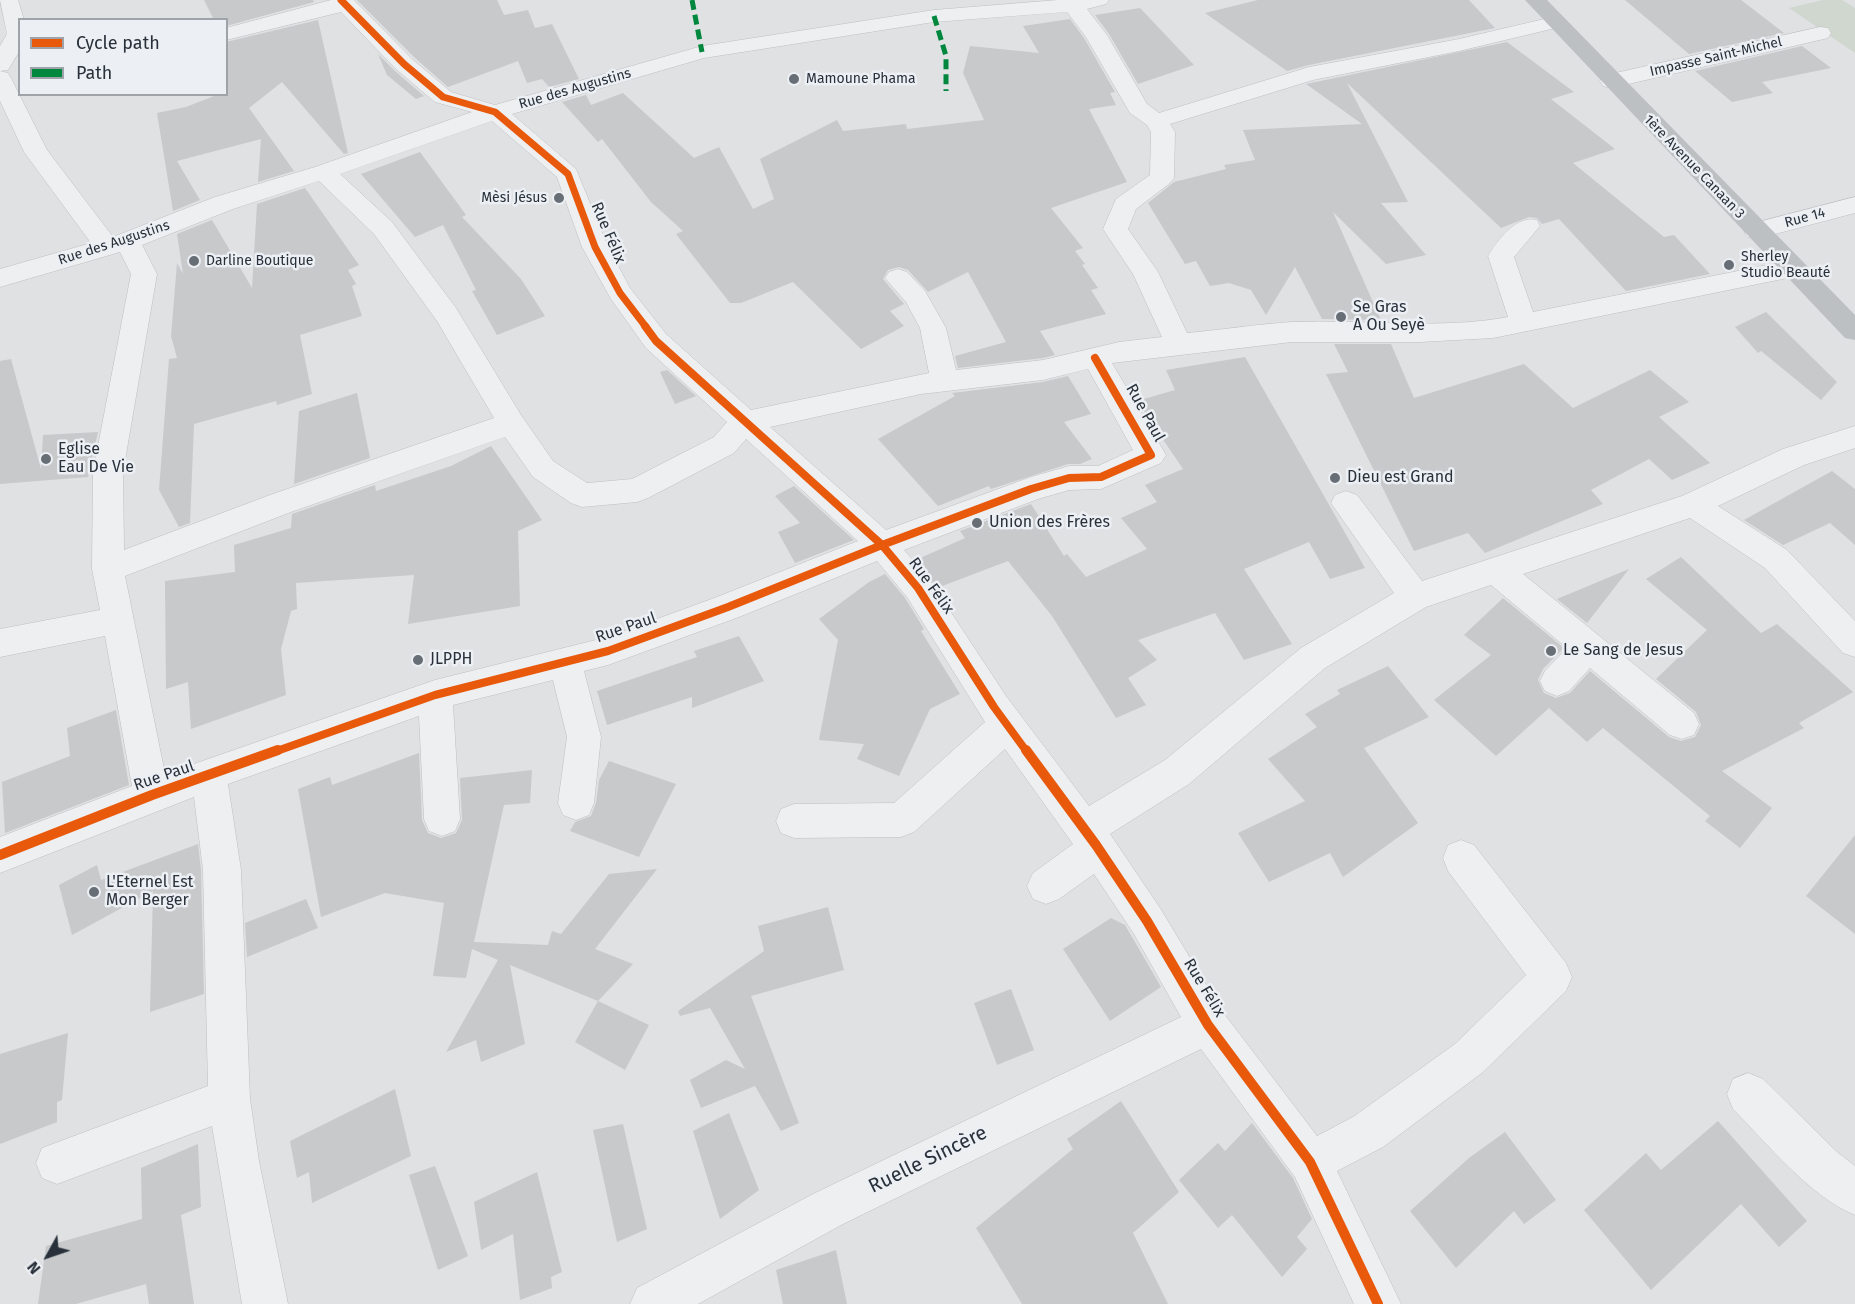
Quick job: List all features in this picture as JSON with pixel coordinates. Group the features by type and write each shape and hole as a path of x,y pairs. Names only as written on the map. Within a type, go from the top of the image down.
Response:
{"main road":[{"name":"1ère Avenue Canaan 3","path":"1535,0 1855,331"}],"street":[{"path":"0,65 18,34 8,0"},
{"name":"Rue des Augustins","path":"0,278 117,244 224,203 324,172 495,112 702,52 934,16 1073,5 1099,0"},
{"path":"228,33 343,2"},
{"name":"Rue Félix","path":"343,2 404,64 443,97 495,112 568,174 596,247 620,293 656,341 743,422 882,545 918,588 994,707 1090,837 1147,921 1208,1025 1310,1162 1378,1304"},
{"path":"1073,5 1096,35 1138,108 1156,121 1163,132 1161,178 1125,206 1115,229 1145,272 1179,344"},
{"path":"1156,121 1309,74 1459,45 1557,22"},
{"name":"Impasse Saint-Michel","path":"1611,81 1820,33"},
{"path":"0,78 36,152 144,274 108,472 108,569 152,795"},
{"path":"324,172 383,228 447,315 511,423 543,469 582,495 637,490 724,445 743,422 921,384 1042,370 1095,358 1179,344 1292,332 1420,332 1493,329 1793,269"},
{"name":"Rue 14","path":"1756,231 1855,205"},
{"path":"1523,323 1501,256 1528,226"},
{"path":"898,278 916,297 933,328 945,381"},
{"name":"Rue Paul","path":"0,855 152,795 435,695 608,651 728,607 882,545 1031,489 1069,478 1101,477 1151,455 1095,358"},
{"path":"108,569 189,537 340,483 463,443 511,423"},
{"path":"1046,886 1096,850 1090,837 1177,772 1313,658 1415,597 1693,505 1835,441 1855,437"},
{"path":"1346,504 1415,597"},
{"path":"1693,505 1776,559 1855,643"},
{"path":"1496,570 1682,724"},
{"path":"0,643 118,620"},
{"path":"1557,681 1589,647"},
{"path":"565,662 584,737 576,803"},
{"path":"435,695 442,819"},
{"path":"794,820 901,820 1007,725 994,707"},
{"path":"209,776 222,870 229,1099 238,1161 265,1304"},
{"path":"1310,1162 1368,1132 1469,1058 1552,977 1461,858"},
{"name":"Ruelle Sincère","path":"653,1304 828,1209 1208,1025"},
{"path":"1748,1094 1822,1167 1855,1193"},
{"path":"57,1163 229,1099"}],"shaded area":[{"path":"1823,0 1842,0 1855,8 1855,53 1789,8"}],"building":[{"path":"204,0 313,0 314,2 228,25 228,18 213,18"},
{"path":"357,0 497,0 504,15 528,10 535,28 552,24 579,79 549,87 542,79 527,83 518,61 448,87 414,57"},
{"path":"1258,0 1469,0 1495,28 1287,71 1205,13"},
{"path":"1625,0 1741,0 1784,33 1689,54"},
{"path":"1140,8 1194,65 1138,84 1109,34 1095,15"},
{"path":"1070,19 1084,38 1115,92 1110,93 1116,105 1089,109 1127,182 1051,208 1083,248 1075,251 1098,288 1091,290 1106,314 1040,331 1055,355 1043,358 958,368 955,356 1006,342 968,272 928,292 908,270 899,267 888,270 883,279 904,304 890,311 904,326 861,349 793,282 741,303 730,303 676,234 683,231 651,202 602,139 598,142 562,102 586,95 591,105 623,93 694,158 719,147 753,209 774,199 760,159 837,120 843,131 906,124 907,129 984,120 963,73 970,46 1039,53 1023,26"},
{"path":"318,20 348,153 344,154 282,82 249,108 294,171 258,182 261,139 177,161 200,200 173,211 157,113 186,107 214,96 228,96 228,42"},
{"path":"1507,42 1574,92 1551,99 1615,149 1573,163 1664,237 1674,235 1710,274 1626,291 1559,219 1542,224 1537,218 1529,217 1501,228 1347,83 1408,202 1381,203 1426,255 1386,264 1333,212 1381,320 1322,319 1295,267 1266,315 1251,290 1229,283 1210,286 1196,261 1185,264 1148,203 1174,182 1226,169 1224,165 1255,160 1243,130 1362,124 1306,84"},
{"path":"1802,46 1831,68 1762,82 1773,93 1732,102 1695,71"},
{"path":"378,54 424,96 416,99 387,75"},
{"path":"420,152 466,215 462,217 521,279 545,316 497,335 472,291 476,290 443,225 415,237 361,174"},
{"path":"305,188 359,265 348,270 356,284 352,286 362,316 300,335 312,394 277,405 276,401 194,424 190,523 179,527 159,490 169,359 177,358 171,336 177,263 183,274 177,234 212,220 252,288 257,204"},
{"path":"1766,312 1837,382 1821,400 1761,351 1758,353 1735,327"},
{"path":"1334,344 1391,344 1414,398 1524,364 1573,408 1650,370 1689,402 1659,417 1710,463 1672,480 1649,459 1591,490 1603,504 1485,553 1468,533 1414,551 1326,374 1348,372"},
{"path":"1245,357 1365,568 1330,579 1309,542 1244,569 1292,644 1244,660 1215,613 1138,640 1157,660 1128,678 1146,705 1116,718 1052,616 1008,561 937,588 916,560 965,538 960,531 1031,504 1064,556 1067,554 1086,577 1147,549 1121,518 1157,502 1145,485 1183,469 1137,401 1175,390 1166,370"},
{"path":"11,359 41,469 43,435 98,432 88,477 0,484 0,361"},
{"path":"667,370 696,396 675,404 660,372"},
{"path":"1068,376 1091,414 1064,422 1092,459 1080,464 1068,464 991,489 989,486 938,506 878,439 955,396 952,393 1043,382"},
{"path":"357,393 370,458 294,484 299,411"},
{"path":"491,446 542,520 518,531 520,606 408,624 414,575 296,583 297,609 291,611 281,649 286,695 191,729 188,682 166,689 165,581 235,572 234,545 291,528 292,514 375,485 376,491 451,466"},
{"path":"1832,471 1855,489 1855,545 1830,523 1783,545 1744,520"},
{"path":"794,486 854,540 795,563 778,532 800,523 775,496"},
{"path":"1681,557 1761,633 1777,624 1853,692 1799,723 1804,728 1722,771 1772,808 1740,848 1705,821 1710,816 1603,728 1587,742 1549,708 1496,756 1434,700 1491,655 1464,635 1503,598 1564,648 1543,669 1538,680 1544,693 1556,698 1570,693 1590,671 1669,737 1681,741 1695,737 1701,725 1696,712 1656,679 1707,630 1646,579"},
{"path":"1629,569 1587,623 1557,599"},
{"path":"885,574 905,598 924,629 921,631 960,694 930,709 899,776 857,759 864,744 819,740 838,640 819,619 869,582"},
{"path":"739,636 764,681 692,708 692,697 607,725 597,691 697,657 694,651"},
{"path":"1388,666 1429,717 1364,748 1418,823 1343,877 1330,853 1269,882 1238,833 1305,801 1268,759 1317,727 1305,714 1340,694 1337,690"},
{"path":"116,710 129,785 5,833 2,782 70,756 67,728"},
{"path":"419,753 422,820 428,833 441,838 456,833 462,820 460,778 532,770 530,803 504,805 474,942 548,945 552,931 561,934 609,874 657,869 595,949 633,964 598,1001 510,965 525,1044 481,1062 476,1040 446,1052 498,960 472,949 466,978 433,976 444,903 385,893 321,917 298,789 330,777 332,785"},
{"path":"609,761 676,784 639,857 570,831 575,822 591,816 596,803 599,780"},
{"path":"1855,835 1855,934 1806,896"},
{"path":"198,844 201,870 204,994 150,1012 153,891 72,935 59,885 97,865 101,880"},
{"path":"306,899 318,928 247,957 245,923"},
{"path":"828,907 844,970 751,996 799,1123 781,1131 755,1086 701,1108 690,1080 726,1060 745,1069 710,1008 680,1016 678,1011 764,951 758,926"},
{"path":"1111,918 1125,925 1161,987 1110,1021 1063,949"},
{"path":"1011,989 1034,1050 997,1065 974,1003"},
{"path":"598,1001 649,1025 625,1070 575,1042"},
{"path":"68,1033 62,1100 57,1102 57,1122 0,1144 0,1054"},
{"path":"395,1089 411,1156 312,1203 309,1172 297,1178 290,1141"},
{"path":"1121,1101 1179,1192 1133,1233 1168,1304 1022,1304 976,1228 1073,1149 1067,1139"},
{"path":"729,1113 759,1190 720,1219 693,1131"},
{"path":"1718,1121 1807,1221 1779,1247 1741,1204 1651,1290 1584,1210 1646,1153 1661,1170"},
{"path":"1252,1123 1293,1178 1312,1219 1297,1237 1307,1249 1282,1277 1232,1215 1218,1228 1179,1180 1218,1143 1225,1151"},
{"path":"623,1124 647,1229 617,1242 593,1130"},
{"path":"1505,1132 1556,1200 1524,1224 1514,1211 1456,1268 1410,1211 1469,1158"},
{"path":"198,1144 201,1207 181,1215 194,1304 149,1304 146,1284 76,1304 38,1304 46,1246 142,1219 141,1168"},
{"path":"435,1166 468,1256 438,1270 409,1175"},
{"path":"537,1172 562,1272 551,1277 552,1288 520,1300 513,1234 481,1250 474,1202"},
{"path":"836,1250 847,1304 783,1304 776,1270"}],"marked path":[{"path":"692,0 702,52"},
{"path":"934,16 946,56 946,91"}],"cycle path":[{"path":"341,0 404,64 443,97 495,112 568,174 595,247 620,293 656,341 882,545 918,588 994,707 1096,845 1147,921 1208,1025 1310,1162 1378,1304"},
{"path":"0,855 152,795 435,695 608,651 728,607 882,545 1031,489 1069,478 1101,477 1151,455 1095,358"}],"place":[{"name":"Mamoune Phama","path":"794,79"},
{"name":"Mèsi Jésus","path":"559,198"},
{"name":"Darline Boutique","path":"194,261"},
{"name":"Sherley Studio Beauté","path":"1729,265"},
{"name":"Se Gras A Ou Seyè","path":"1341,317"},
{"name":"Eglise Eau De Vie","path":"46,459"},
{"name":"Dieu est Grand","path":"1335,478"},
{"name":"Union des Frères","path":"977,523"},
{"name":"Le Sang de Jesus","path":"1551,651"},
{"name":"JLPPH","path":"418,660"},
{"name":"L'Eternel Est Mon Berger","path":"94,892"}]}
